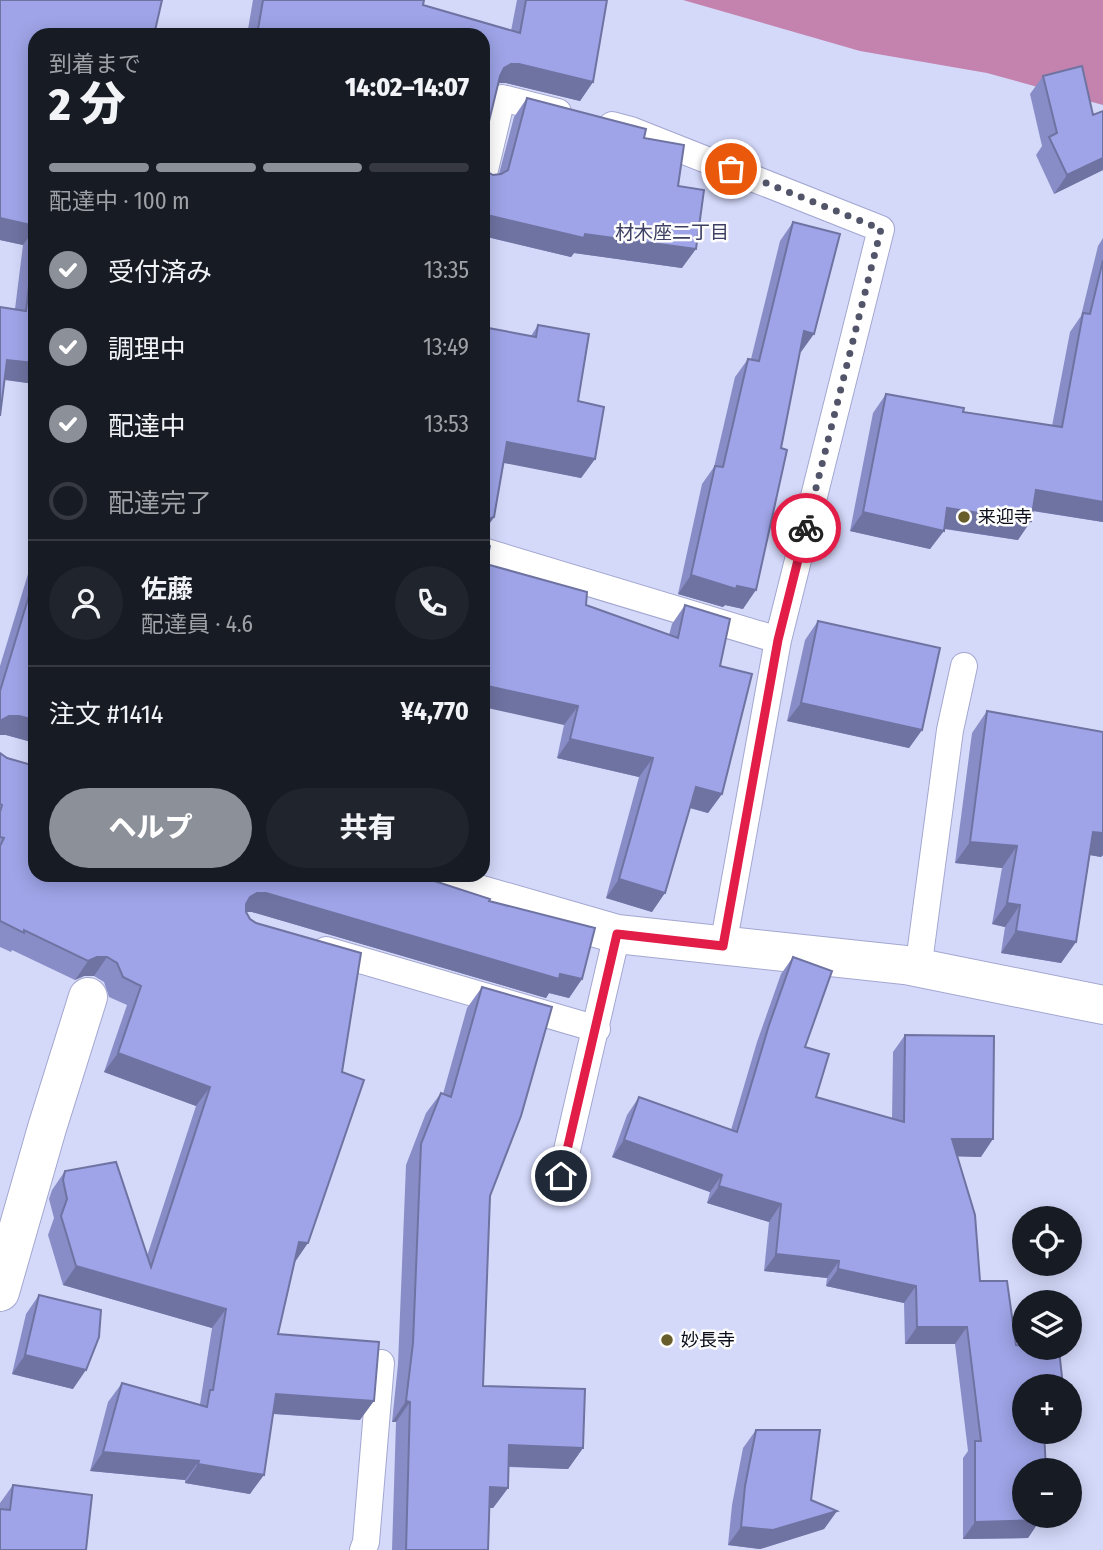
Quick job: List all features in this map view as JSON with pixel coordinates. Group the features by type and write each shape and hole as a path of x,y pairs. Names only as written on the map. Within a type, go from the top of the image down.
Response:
{"street":[{"path":"436,882 617,934 905,965 1103,1005"},
{"path":"0,1292 88,997"}],"lane":[{"path":"490,149 502,98 631,130 881,229 778,640 723,946"},
{"path":"490,553 778,640"},
{"path":"905,965 920,955 950,730 964,666"},
{"path":"561,1176 617,934"},
{"path":"302,943 597,1029"},
{"path":"363,1550 366,1542 381,1363"}],"shaded area":[{"path":"683,0 1103,0 1103,105 987,73 860,51"}],"building":[{"path":"0,0 162,0 156,28 28,28 28,224 0,218"},
{"path":"263,0 424,0 423,5 520,33 526,0 607,0 593,82 511,64 504,68 500,76 490,117 490,28 258,28"},
{"path":"1082,66 1093,115 1103,111 1103,158 1067,175 1049,137 1057,133 1043,76"},
{"path":"527,98 646,129 644,138 684,145 678,186 704,190 696,249 585,234 584,238 490,216 490,173 501,174 508,170"},
{"path":"793,222 840,234 814,334 804,331 781,448 787,450 756,590 737,586 736,589 691,575 715,466 723,467 748,359 759,361"},
{"path":"1103,260 1103,502 1036,490 1031,521 947,508 944,531 863,512 886,394 964,408 963,412 1062,427 1083,313 1090,314"},
{"path":"28,294 28,362 7,360 0,416 0,307 26,311"},
{"path":"538,325 589,334 578,401 604,407 595,459 507,442 494,517 490,518 490,328 536,337"},
{"path":"490,565 587,592 586,605 678,638 685,605 730,619 720,666 752,674 722,794 696,787 665,893 619,879 653,758 570,739 578,706 490,687"},
{"path":"28,599 28,718 9,716 0,721 0,691"},
{"path":"818,621 940,648 922,730 801,703"},
{"path":"987,711 1103,732 1103,833 1093,832 1076,942 1016,931 1020,905 1007,903 1017,846 970,842"},
{"path":"0,753 28,764 28,882 438,882 490,899 489,901 595,928 582,979 560,974 559,979 266,893 257,893 250,897 246,912 256,923 361,953 342,1072 364,1080 308,1243 299,1242 278,1334 379,1342 374,1401 276,1394 264,1475 198,1464 199,1461 103,1452 122,1383 207,1407 210,1390 213,1390 226,1309 76,1266 61,1216 67,1199 63,1180 65,1171 116,1162 151,1267 210,1087 118,1053 141,986 123,977 117,963 107,957 88,961 0,921 0,846 4,838 0,837"},
{"path":"793,957 832,971 805,1047 829,1054 816,1097 904,1122 905,1035 994,1036 993,1139 952,1139 975,1215 980,1281 1007,1281 1012,1317 1012,1360 1060,1360 1062,1374 1012,1374 1012,1444 1045,1444 1045,1458 1012,1458 1012,1521 975,1522 975,1441 981,1441 967,1327 917,1327 916,1286 838,1269 839,1261 776,1254 781,1204 719,1186 722,1175 624,1140 639,1097 737,1132 769,1025"},
{"path":"482,987 552,1007 521,1116 490,1196 483,1386 585,1389 583,1448 509,1445 508,1488 490,1487 488,1550 406,1550 410,1402 406,1401 413,1343 421,1144 441,1093 451,1097"},
{"path":"39,1295 101,1310 99,1337 86,1370 25,1355"},
{"path":"756,1430 820,1430 811,1500 837,1511 773,1530 741,1527 745,1486"},
{"path":"13,1485 92,1495 86,1550 0,1550 0,1509 10,1510"}],"way so far":[{"path":"731,169 881,229 806,528"}],"place":[{"name":"来迎寺","path":"964,517"},
{"name":"妙長寺","path":"667,1340"}],"district":[{"name":"材木座二丁目","path":"672,232"}],"route":[{"path":"561,1176 617,934 723,946 778,640 806,528"}]}
